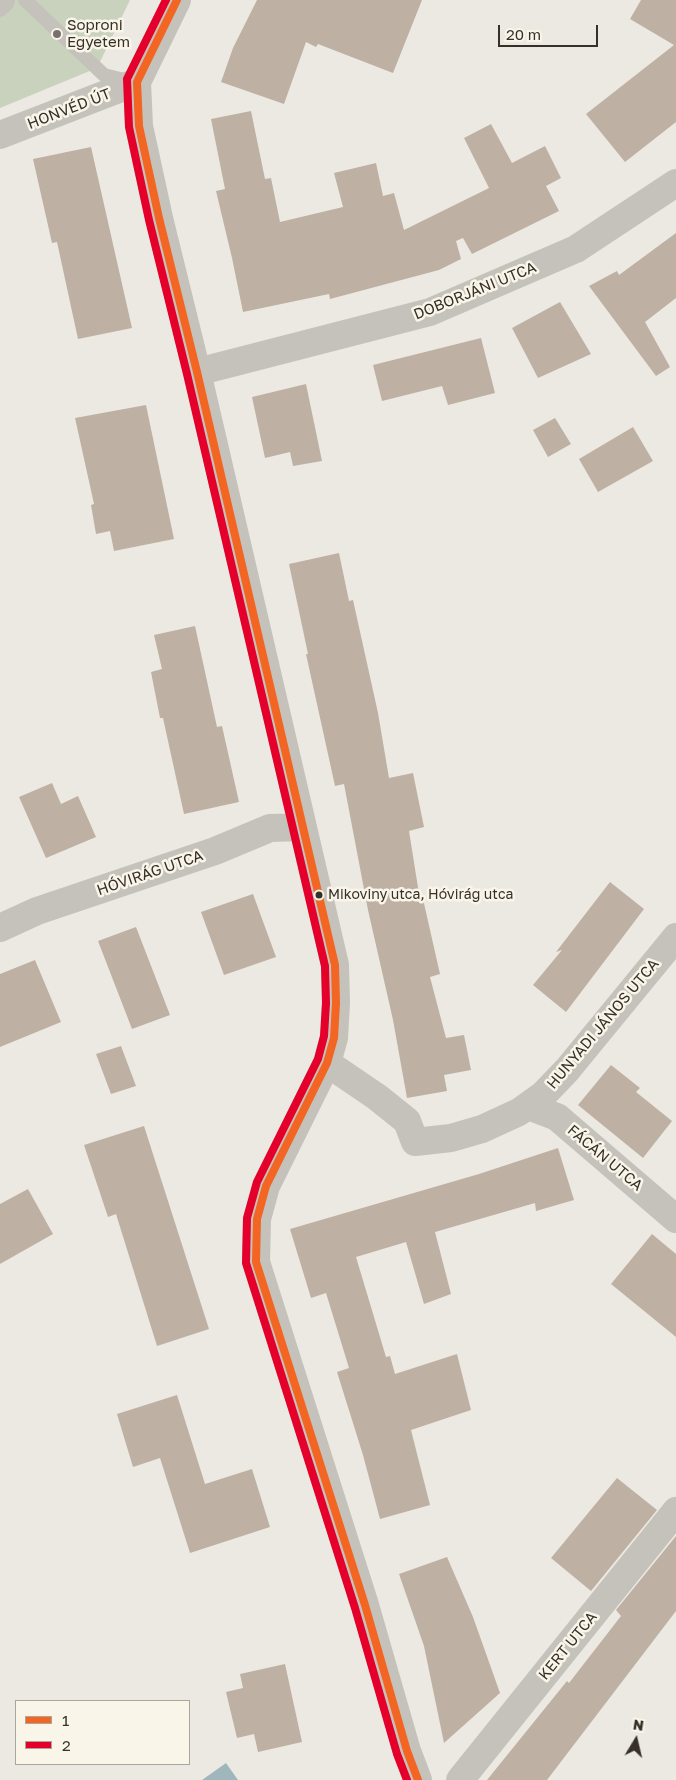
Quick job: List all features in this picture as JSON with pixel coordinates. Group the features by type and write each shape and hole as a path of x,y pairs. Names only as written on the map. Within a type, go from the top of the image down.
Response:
{"street":[{"path":"176,0 137,82 139,126 335,965 336,1002 334,1038 327,1062 266,1186 257,1219 256,1262 365,1605 407,1751 418,1780"},
{"name":"HONVÉD ÚT","path":"0,135 137,82"},
{"name":"DOBORJÁNI UTCA","path":"197,372 430,312 576,249 676,183"},
{"name":"HÓVIRÁG UTCA","path":"0,928 38,911 215,851 270,828 302,827"},
{"name":"HUNYADI JÁNOS UTCA","path":"327,1062 378,1097 407,1121 415,1142 451,1138 474,1131 520,1112 544,1094 567,1070 676,937"},
{"name":"FÁCÁN UTCA","path":"528,1106 557,1117 676,1218"},
{"name":"KERT UTCA","path":"460,1780 676,1511"}],"lane":[{"path":"0,10 7,4 8,0"},
{"path":"25,0 104,76 137,82"}],"green space":[{"name":"Soproni Egyetem","path":"0,0 130,0 97,68 0,108"}],"water":[{"path":"226,1763 238,1780 202,1780"}],"building":[{"path":"257,0 422,0 393,73 318,44 316,47 306,42 284,104 221,82 233,48"},
{"path":"641,0 676,0 676,122 625,162 586,114 674,45 630,19"},
{"path":"251,111 265,179 271,178 280,222 343,207 334,173 376,163 383,196 394,193 404,230 489,188 464,138 491,124 512,163 545,146 561,178 546,186 559,211 472,254 463,238 456,241 461,259 439,270 330,299 329,294 243,312 216,191 225,189 211,119"},
{"path":"91,147 132,328 78,339 57,242 52,243 33,159"},
{"path":"676,233 676,298 645,322 670,367 656,376 589,286 617,271 619,275"},
{"path":"560,302 591,354 538,378 512,328"},
{"path":"481,338 495,393 448,405 442,386 382,401 373,365"},
{"path":"306,384 322,461 293,466 290,452 265,458 252,397"},
{"path":"146,405 174,539 114,551 110,531 96,534 91,505 94,504 75,418"},
{"path":"555,418 571,444 548,457 533,430"},
{"path":"633,427 653,461 598,492 579,459"},
{"path":"339,553 349,601 353,600 378,713 389,778 413,773 424,827 409,831 420,900 423,899 440,974 430,977 446,1038 464,1035 471,1070 444,1075 447,1091 407,1098 393,1020 368,910 344,784 335,786 306,654 308,654 289,564"},
{"path":"195,626 217,727 222,726 239,802 184,814 163,718 160,718 151,672 162,669 154,635"},
{"path":"52,783 61,804 78,796 96,837 46,858 19,797"},
{"path":"610,882 644,909 566,1012 533,985 562,950 556,952"},
{"path":"253,894 276,957 224,975 201,912"},
{"path":"136,927 170,1015 132,1029 98,941"},
{"path":"35,960 61,1022 0,1047 0,974"},
{"path":"121,1046 136,1086 111,1094 96,1054"},
{"path":"611,1065 640,1088 636,1092 672,1121 643,1158 578,1105"},
{"path":"144,1126 209,1329 157,1346 116,1214 108,1217 84,1145"},
{"path":"558,1148 574,1200 536,1211 535,1203 435,1232 451,1294 424,1304 406,1242 356,1257 386,1357 390,1356 395,1374 457,1354 471,1410 411,1430 430,1505 380,1519 363,1455 337,1372 349,1368 326,1293 311,1298 290,1229 479,1174"},
{"path":"28,1189 53,1234 0,1264 0,1204"},
{"path":"652,1234 676,1254 676,1337 611,1284"},
{"path":"177,1395 205,1484 252,1469 270,1527 190,1553 160,1458 133,1467 117,1414"},
{"path":"617,1478 657,1510 591,1591 551,1558"},
{"path":"676,1536 676,1611 547,1780 487,1780 567,1681 569,1683 621,1616 616,1610"},
{"path":"447,1557 473,1617 500,1693 444,1743 424,1646 399,1574"},
{"path":"285,1664 302,1742 258,1752 254,1734 237,1738 226,1692 243,1688 240,1674"}],"transit line":[{"name":"2","path":"166,0 127,79 129,127 149,220 187,374 325,966 326,1003 324,1036 318,1059 257,1182 247,1218 246,1263 355,1608 397,1754 407,1780"},
{"name":"1","path":"177,0 137,82 139,126 335,965 336,1003 334,1038 327,1063 266,1186 257,1219 256,1262 365,1605 407,1751 418,1780"}],"place":[{"name":"Soproni Egyetem","path":"57,34"},
{"name":"Mikoviny utca, Hóvirág utca","path":"319,895"}]}
